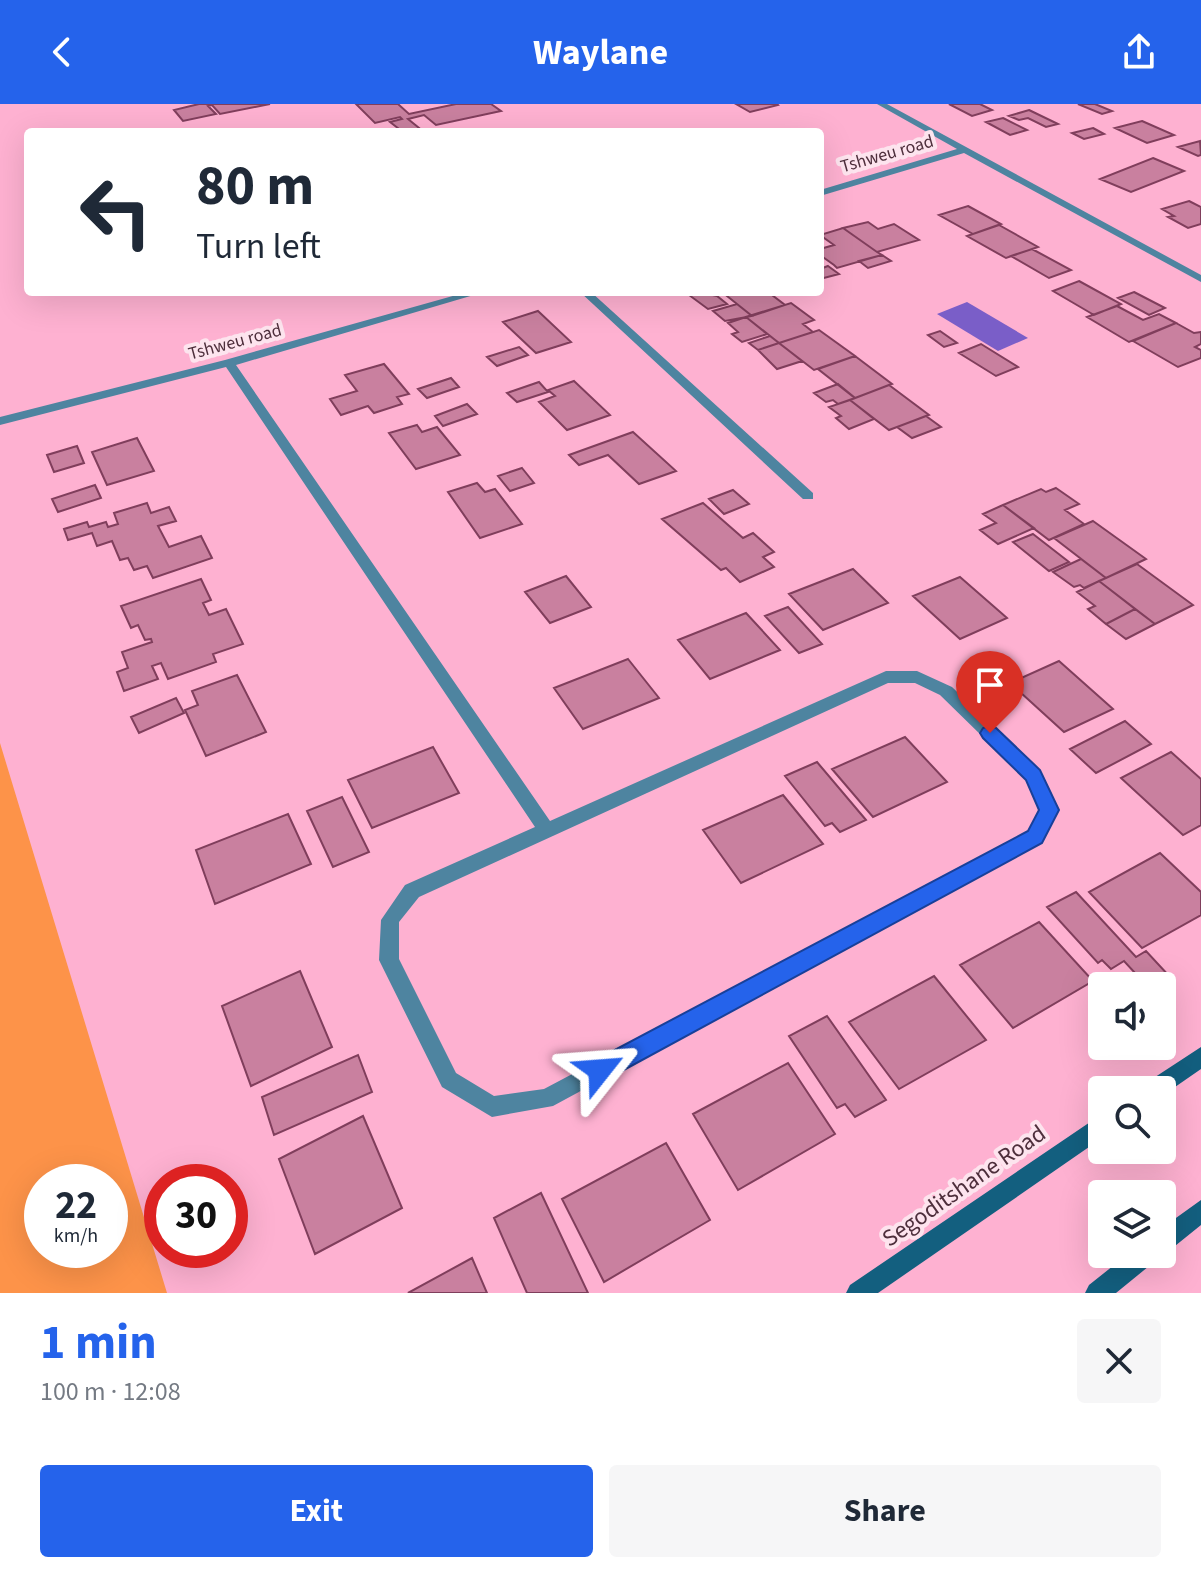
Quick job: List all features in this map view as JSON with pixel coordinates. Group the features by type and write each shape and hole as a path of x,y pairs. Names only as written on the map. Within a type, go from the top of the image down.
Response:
{"main road":[{"path":"1173,1076 1201,1057"},
{"name":"Segoditshane Road","path":"858,1293 1088,1135"},
{"path":"1176,1231 1201,1211"},
{"path":"1097,1293 1128,1268"}],"street":[{"path":"881,104 1201,279"},
{"name":"Tshweu road","path":"824,192 964,150"},
{"name":"Tshweu road","path":"0,421 229,363 465,296"},
{"path":"589,296 808,496"},
{"path":"229,363 547,830"},
{"path":"886,677 917,677 946,691 1034,776 1049,810 1035,837 546,1099 492,1107 449,1080 389,960 390,920 412,891 547,830 886,677"}],"shaded area":[{"path":"967,302 1028,338 998,351 937,314"},
{"path":"0,743 128,1164 24,1164 24,1268 128,1268 128,1165 144,1217 144,1268 159,1268 167,1293 0,1293"}],"building":[{"path":"199,104 270,104 220,114 212,105 208,106 216,114 183,121 174,110"},
{"path":"356,104 398,104 409,114 456,104 491,104 501,111 436,125 424,115 408,119 419,128 398,128 390,122 402,119 400,117 375,123"},
{"path":"736,104 777,104 778,105 750,112"},
{"path":"949,104 980,104 992,110 972,116"},
{"path":"1078,104 1095,104 1112,111 1102,114"},
{"path":"1029,110 1058,124 1046,127 1028,118 1019,120 1009,116"},
{"path":"1003,118 1027,130 1010,135 986,122"},
{"path":"1142,121 1174,135 1147,143 1115,128"},
{"path":"1093,128 1104,134 1084,139 1072,133"},
{"path":"1200,141 1201,155 1198,156 1178,147"},
{"path":"1153,158 1184,171 1131,192 1100,179"},
{"path":"1189,201 1201,207 1201,224 1188,228 1168,217 1174,216 1162,209"},
{"path":"968,206 1001,224 973,234 939,215"},
{"path":"868,222 878,229 894,224 919,240 877,252 843,228"},
{"path":"999,225 1038,247 1006,258 967,236"},
{"path":"843,228 882,255 837,268 824,258 824,248 834,245 824,238 824,234"},
{"path":"1032,249 1071,270 1049,278 1011,256"},
{"path":"882,255 891,261 868,268 859,261"},
{"path":"828,266 839,274 824,278 824,268"},
{"path":"1079,281 1121,304 1094,315 1053,291"},
{"path":"1134,292 1165,308 1149,315 1118,298"},
{"path":"690,296 717,296 727,304 708,309"},
{"path":"727,296 773,296 785,305 752,316"},
{"path":"791,303 814,320 803,324 813,332 779,343 746,317"},
{"path":"737,304 752,316 725,321 713,311"},
{"path":"1117,306 1143,320 1159,314 1176,323 1129,342 1087,317"},
{"path":"538,311 571,342 536,353 503,322"},
{"path":"746,317 767,334 742,342 732,334 738,332 728,323"},
{"path":"1176,323 1194,333 1201,332 1201,344 1195,347 1201,350 1201,358 1178,367 1133,341"},
{"path":"819,330 855,356 814,370 779,343"},
{"path":"940,331 957,343 944,347 928,335"},
{"path":"770,336 779,343 758,350 749,343"},
{"path":"779,343 802,361 777,369 758,350"},
{"path":"981,344 1018,367 996,376 959,353"},
{"path":"519,347 528,355 497,366 487,357"},
{"path":"855,356 892,384 855,398 818,369"},
{"path":"384,364 409,394 397,397 402,404 374,413 368,406 341,415 330,399 357,391 345,375"},
{"path":"451,378 459,387 427,398 418,389"},
{"path":"574,381 610,415 567,430 539,402 555,396 548,390"},
{"path":"539,382 548,392 517,402 507,393"},
{"path":"838,384 855,398 838,404 833,400 826,402 814,393"},
{"path":"889,385 929,415 889,430 850,400"},
{"path":"850,400 874,419 849,429 836,418 841,416 829,407"},
{"path":"467,404 477,414 443,426 435,416"},
{"path":"926,416 941,427 912,438 897,427"},
{"path":"417,425 422,432 437,427 460,455 416,469 389,433"},
{"path":"633,432 676,471 639,484 608,455 579,465 569,455"},
{"path":"137,438 154,471 107,485 92,452"},
{"path":"77,446 84,463 54,472 47,455"},
{"path":"522,468 534,483 510,491 498,476"},
{"path":"477,483 485,492 495,489 522,524 480,538 448,492"},
{"path":"95,485 101,498 58,512 52,499"},
{"path":"1056,488 1079,504 1065,510 1084,524 1049,540 1003,505 1041,489 1046,492"},
{"path":"733,490 749,504 724,514 709,499"},
{"path":"147,503 151,513 169,507 176,521 158,526 169,547 201,536 212,558 153,578 147,566 134,570 128,558 120,560 112,541 97,546 92,533 68,540 64,529 87,522 89,527 106,522 108,527 118,524 114,513"},
{"path":"703,503 743,538 753,533 774,552 763,557 774,567 740,582 726,568 721,570 662,519"},
{"path":"1003,505 1034,528 998,544 980,530 996,523 983,514"},
{"path":"1093,521 1146,559 1106,578 1054,538"},
{"path":"1033,534 1069,562 1049,571 1013,542"},
{"path":"1081,559 1106,578 1084,588 1080,585 1074,587 1053,572"},
{"path":"1137,564 1193,605 1155,624 1099,581"},
{"path":"853,569 888,603 823,630 789,594"},
{"path":"566,576 591,607 550,623 525,592"},
{"path":"960,577 1007,618 960,639 913,596"},
{"path":"201,579 211,600 203,603 209,615 226,609 243,644 213,654 216,662 168,679 161,663 152,666 158,679 124,691 117,672 128,668 122,652 152,642 151,639 145,640 138,625 131,628 121,606"},
{"path":"1099,581 1135,609 1106,624 1088,609 1095,606 1077,592"},
{"path":"788,607 822,644 799,653 765,616"},
{"path":"1135,609 1155,624 1126,639 1106,624"},
{"path":"746,613 780,650 710,679 678,640"},
{"path":"628,659 659,698 583,729 554,688"},
{"path":"1059,661 1113,709 1064,732 1010,683"},
{"path":"237,675 266,732 206,756 185,710 198,705 192,691"},
{"path":"176,698 184,713 139,733 131,717"},
{"path":"1125,721 1151,744 1096,773 1070,749"},
{"path":"905,737 947,782 873,817 832,769"},
{"path":"433,747 459,793 372,828 348,780"},
{"path":"1171,752 1201,779 1201,825 1183,835 1121,778"},
{"path":"817,762 866,820 840,832 832,823 825,826 785,776"},
{"path":"783,795 823,844 741,883 703,830"},
{"path":"342,797 369,852 333,867 307,811"},
{"path":"288,814 311,864 215,904 196,850"},
{"path":"1160,853 1201,892 1201,915 1142,948 1089,892"},
{"path":"1076,892 1136,957 1146,951 1165,972 1134,972 1124,961 1111,969 1102,960 1098,963 1047,907"},
{"path":"1039,922 1088,976 1088,984 1013,1028 960,965"},
{"path":"300,971 332,1047 251,1086 222,1006"},
{"path":"934,976 986,1040 899,1089 849,1022"},
{"path":"827,1016 886,1100 855,1117 845,1104 837,1108 789,1036"},
{"path":"358,1055 372,1092 274,1135 262,1097"},
{"path":"788,1063 835,1134 738,1190 693,1114"},
{"path":"363,1116 402,1208 315,1254 279,1159"},
{"path":"666,1143 710,1220 604,1282 562,1199"},
{"path":"541,1193 588,1293 527,1293 494,1218"},
{"path":"472,1258 487,1293 408,1293"}],"route":[{"path":"600,1070 1035,837 1049,810 1034,776 990,733"}]}
